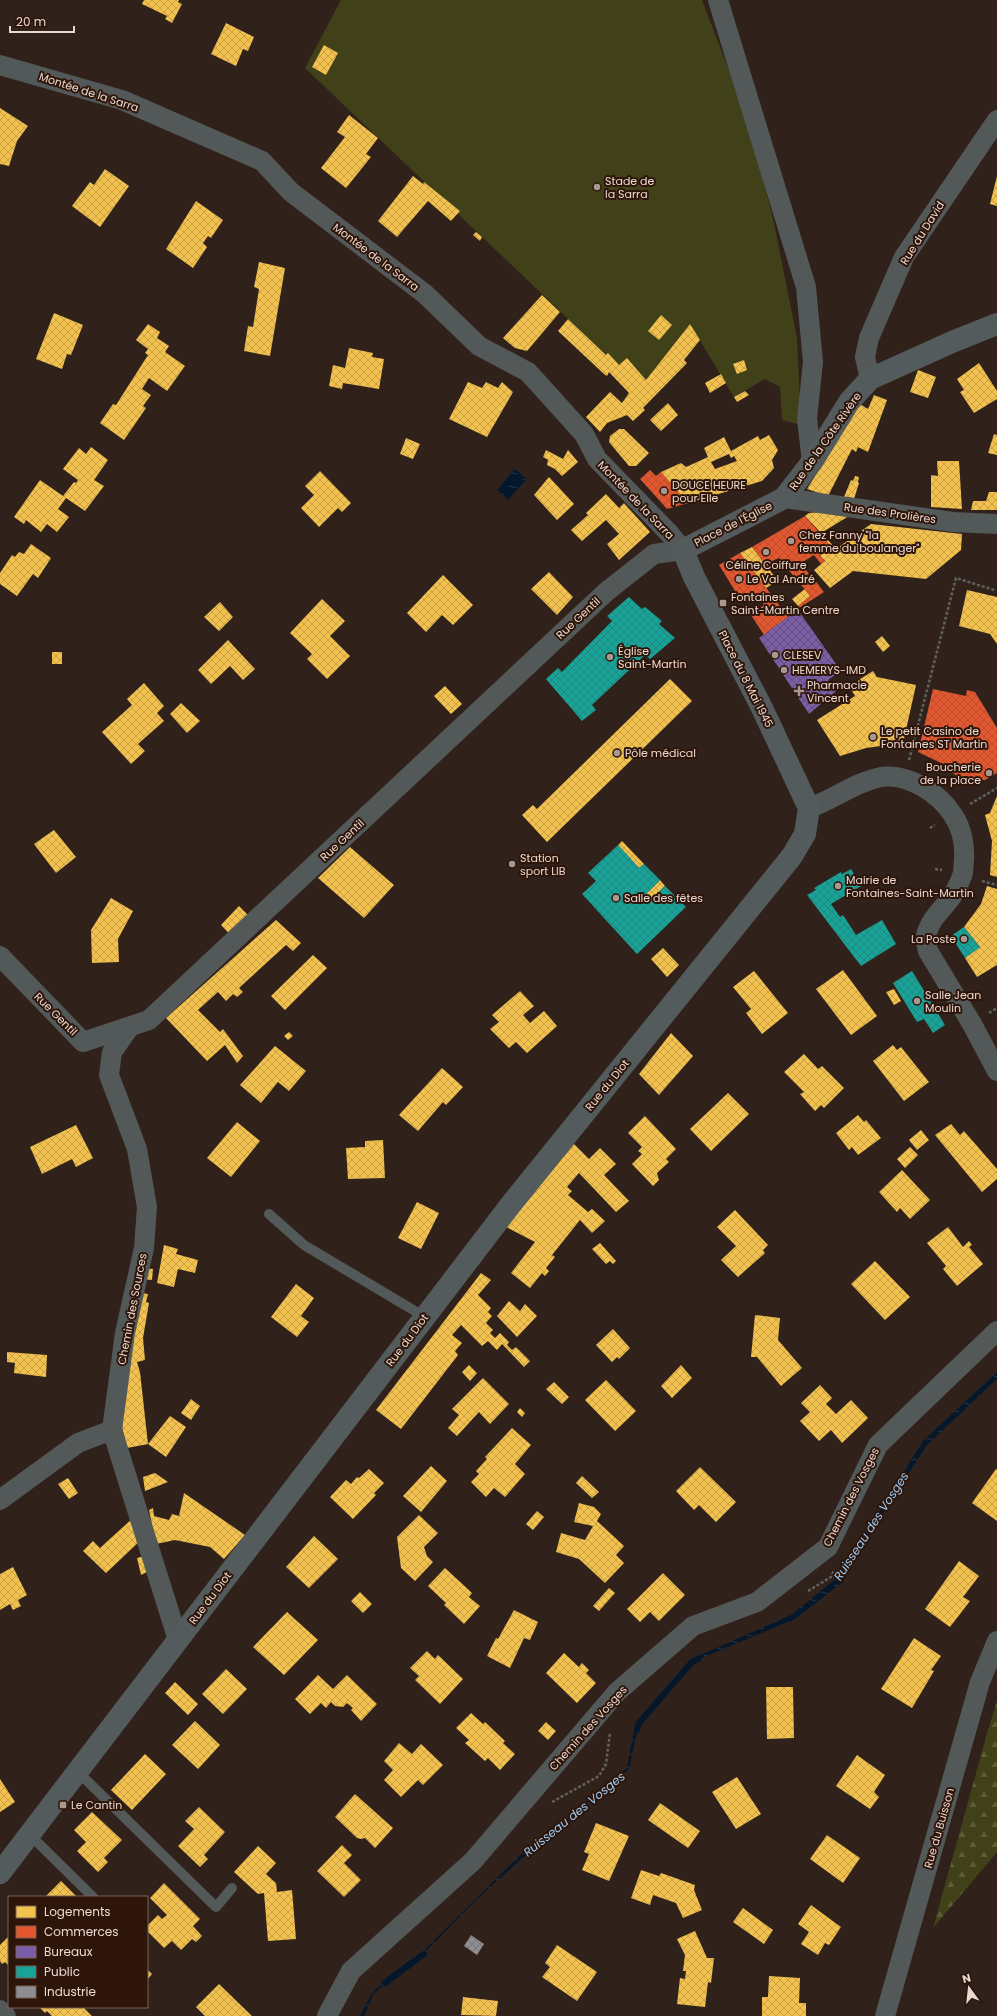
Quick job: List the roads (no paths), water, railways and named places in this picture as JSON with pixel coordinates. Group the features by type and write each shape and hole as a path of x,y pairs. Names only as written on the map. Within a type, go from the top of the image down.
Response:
{"street":[{"path":"718,0 806,287 814,362 806,419 812,462"},
{"name":"Montée de la Sarra","path":"0,65 122,100 262,162 291,192 425,294 479,346 528,372 584,434 597,459 669,533 683,550"},
{"name":"Rue du David","path":"870,379 865,357 869,338 904,257 997,120"},
{"name":"Rue de la Côte Rivère","path":"784,498 812,462 849,402 870,379 952,342 997,324"},
{"name":"Place de l'Église","path":"683,550 784,498"},
{"name":"Rue des Prolières","path":"784,498 953,522 997,524"},
{"name":"Place du 8 Mai 1945","path":"683,550 694,577 762,708 809,808"},
{"name":"Rue Gentil","path":"0,956 83,1042 129,1028 149,1020 606,592 654,554 683,550"},
{"path":"809,808 824,803 858,783 883,777 904,778 925,788 938,797 954,815 961,833 964,852 962,875 950,899 931,921 926,937 928,951 997,1071"},
{"name":"Rue du Diot","path":"0,1873 512,1204 792,856 805,834 809,808"},
{"name":"Chemin des Sources","path":"129,1028 112,1052 109,1075 137,1149 147,1207 144,1248 125,1332 112,1430 178,1640"},
{"name":"Chemin des Vosges","path":"327,2016 351,1971 473,1861 617,1692 693,1626 758,1602 828,1547 878,1445 997,1331"},
{"path":"0,1500 78,1443 112,1430"},
{"name":"Rue du Buisson","path":"885,2016 980,1682 997,1641"},
{"path":"0,2010 6,2016"}],"lane":[{"path":"269,1214 304,1245 424,1318"},
{"path":"78,1772 216,1907 232,1888"},
{"path":"30,1835 91,1896"}],"water":[{"path":"515,469 527,479 508,500 497,490"},
{"path":"997,1372 997,1379 927,1445 876,1524 843,1582 795,1619 692,1662 639,1723 629,1769 518,1862 477,1899 422,1955 390,1979 373,1995 364,2016 360,2016 371,1995 388,1976 421,1953 517,1858 627,1768 635,1724 691,1659 791,1615 838,1577 923,1441"}],"waterway":[{"name":"Ruisseau des Vosges","path":"637,1730 639,1723 692,1662 698,1659"},
{"name":"Ruisseau des Vosges","path":"385,1983 424,1954"}],"place":[{"name":"Stade de la Sarra","path":"597,187"},
{"name":"DOUCE HEURE pour Elle","path":"664,491"},
{"name":"Chez Fanny \"la femme du boulanger\"","path":"791,541"},
{"name":"Céline Coiffure","path":"766,552"},
{"name":"Le Val André","path":"739,579"},
{"name":"Fontaines Saint-Martin Centre","path":"723,603"},
{"name":"CLESEV","path":"775,655"},
{"name":"Église Saint-Martin","path":"610,657"},
{"name":"HEMERYS-IMD","path":"784,670"},
{"name":"Pharmacie Vincent","path":"799,691"},
{"name":"Le petit Casino de Fontaines ST Martin","path":"873,737"},
{"name":"Pôle médical","path":"617,753"},
{"name":"Boucherie de la place","path":"989,773"},
{"name":"Station sport LIB","path":"512,864"},
{"name":"Mairie de Fontaines-Saint-Martin","path":"838,886"},
{"name":"Salle des fêtes","path":"616,898"},
{"name":"La Poste","path":"964,939"},
{"name":"Salle Jean Moulin","path":"917,1001"},
{"name":"Le Cantin","path":"63,1805"}]}
